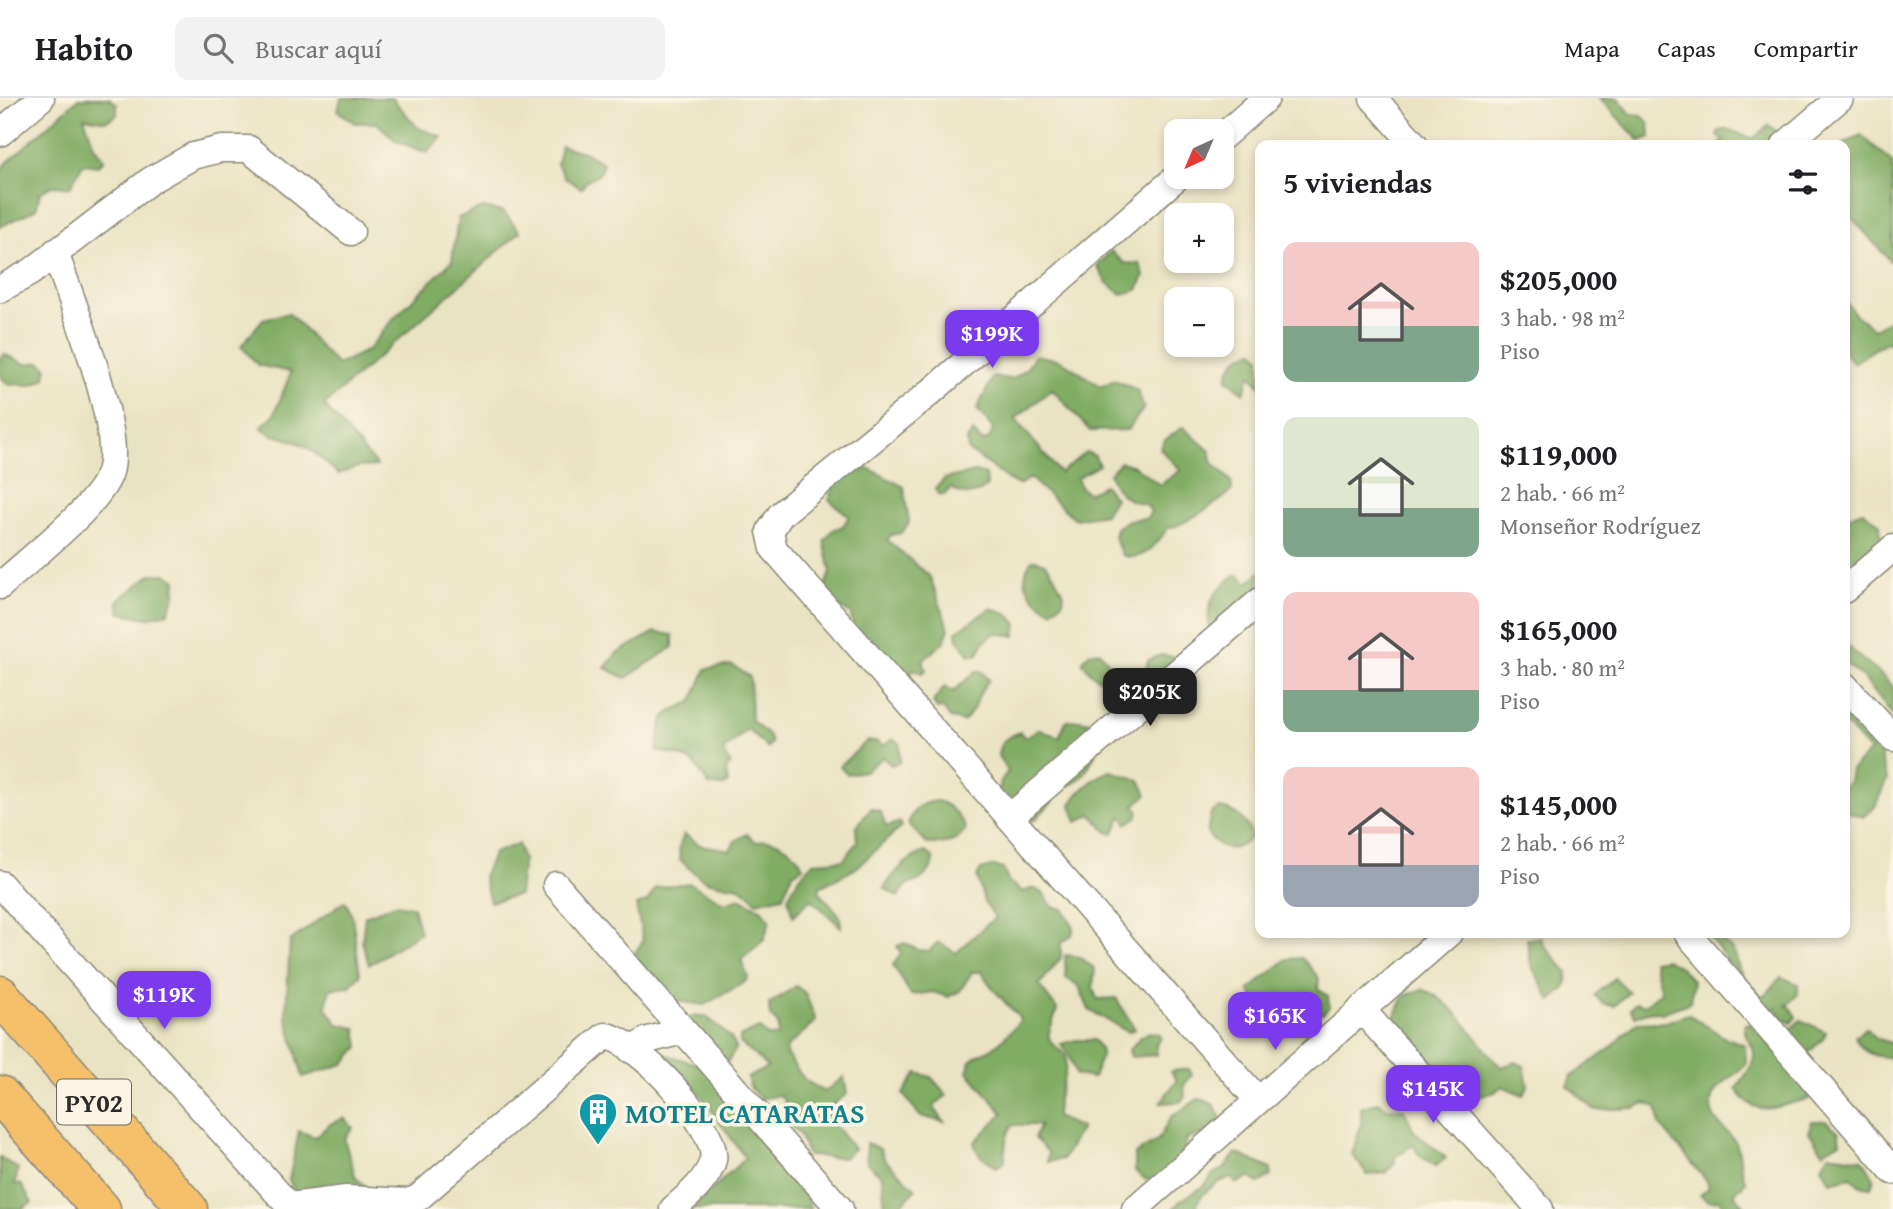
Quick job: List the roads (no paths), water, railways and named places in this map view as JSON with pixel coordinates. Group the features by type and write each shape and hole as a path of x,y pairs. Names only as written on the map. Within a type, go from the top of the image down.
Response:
{"highway":[{"name":"PY02","path":"0,995 188,1209"},
{"name":"PY02","path":"0,1095 101,1209"}],"street":[{"path":"0,133 41,98"},
{"path":"1234,126 1266,98"},
{"path":"1373,98 1411,140"},
{"path":"1791,140 1840,98"},
{"path":"0,289 55,252 151,180 193,156 221,149 249,149 351,232"},
{"path":"1164,188 932,391 781,514 770,531 774,549 1257,1098"},
{"path":"0,586 91,501 110,474 113,440 103,397 55,252"},
{"path":"1850,585 1893,548"},
{"path":"1009,818 1255,605"},
{"path":"1850,691 1893,738"},
{"path":"0,884 291,1208 346,1199 401,1205 418,1198 597,1041 612,1037 680,1092 712,1142 713,1159 706,1174 673,1209"},
{"path":"556,885 840,1209"},
{"path":"1141,1207 1257,1098 1443,938"},
{"path":"1691,938 1893,1171"},
{"path":"1361,1009 1540,1209"},
{"path":"631,1050 648,1040 683,1031"}],"place":[{"name":"MOTEL CATARATAS","path":"598,1146"}]}
